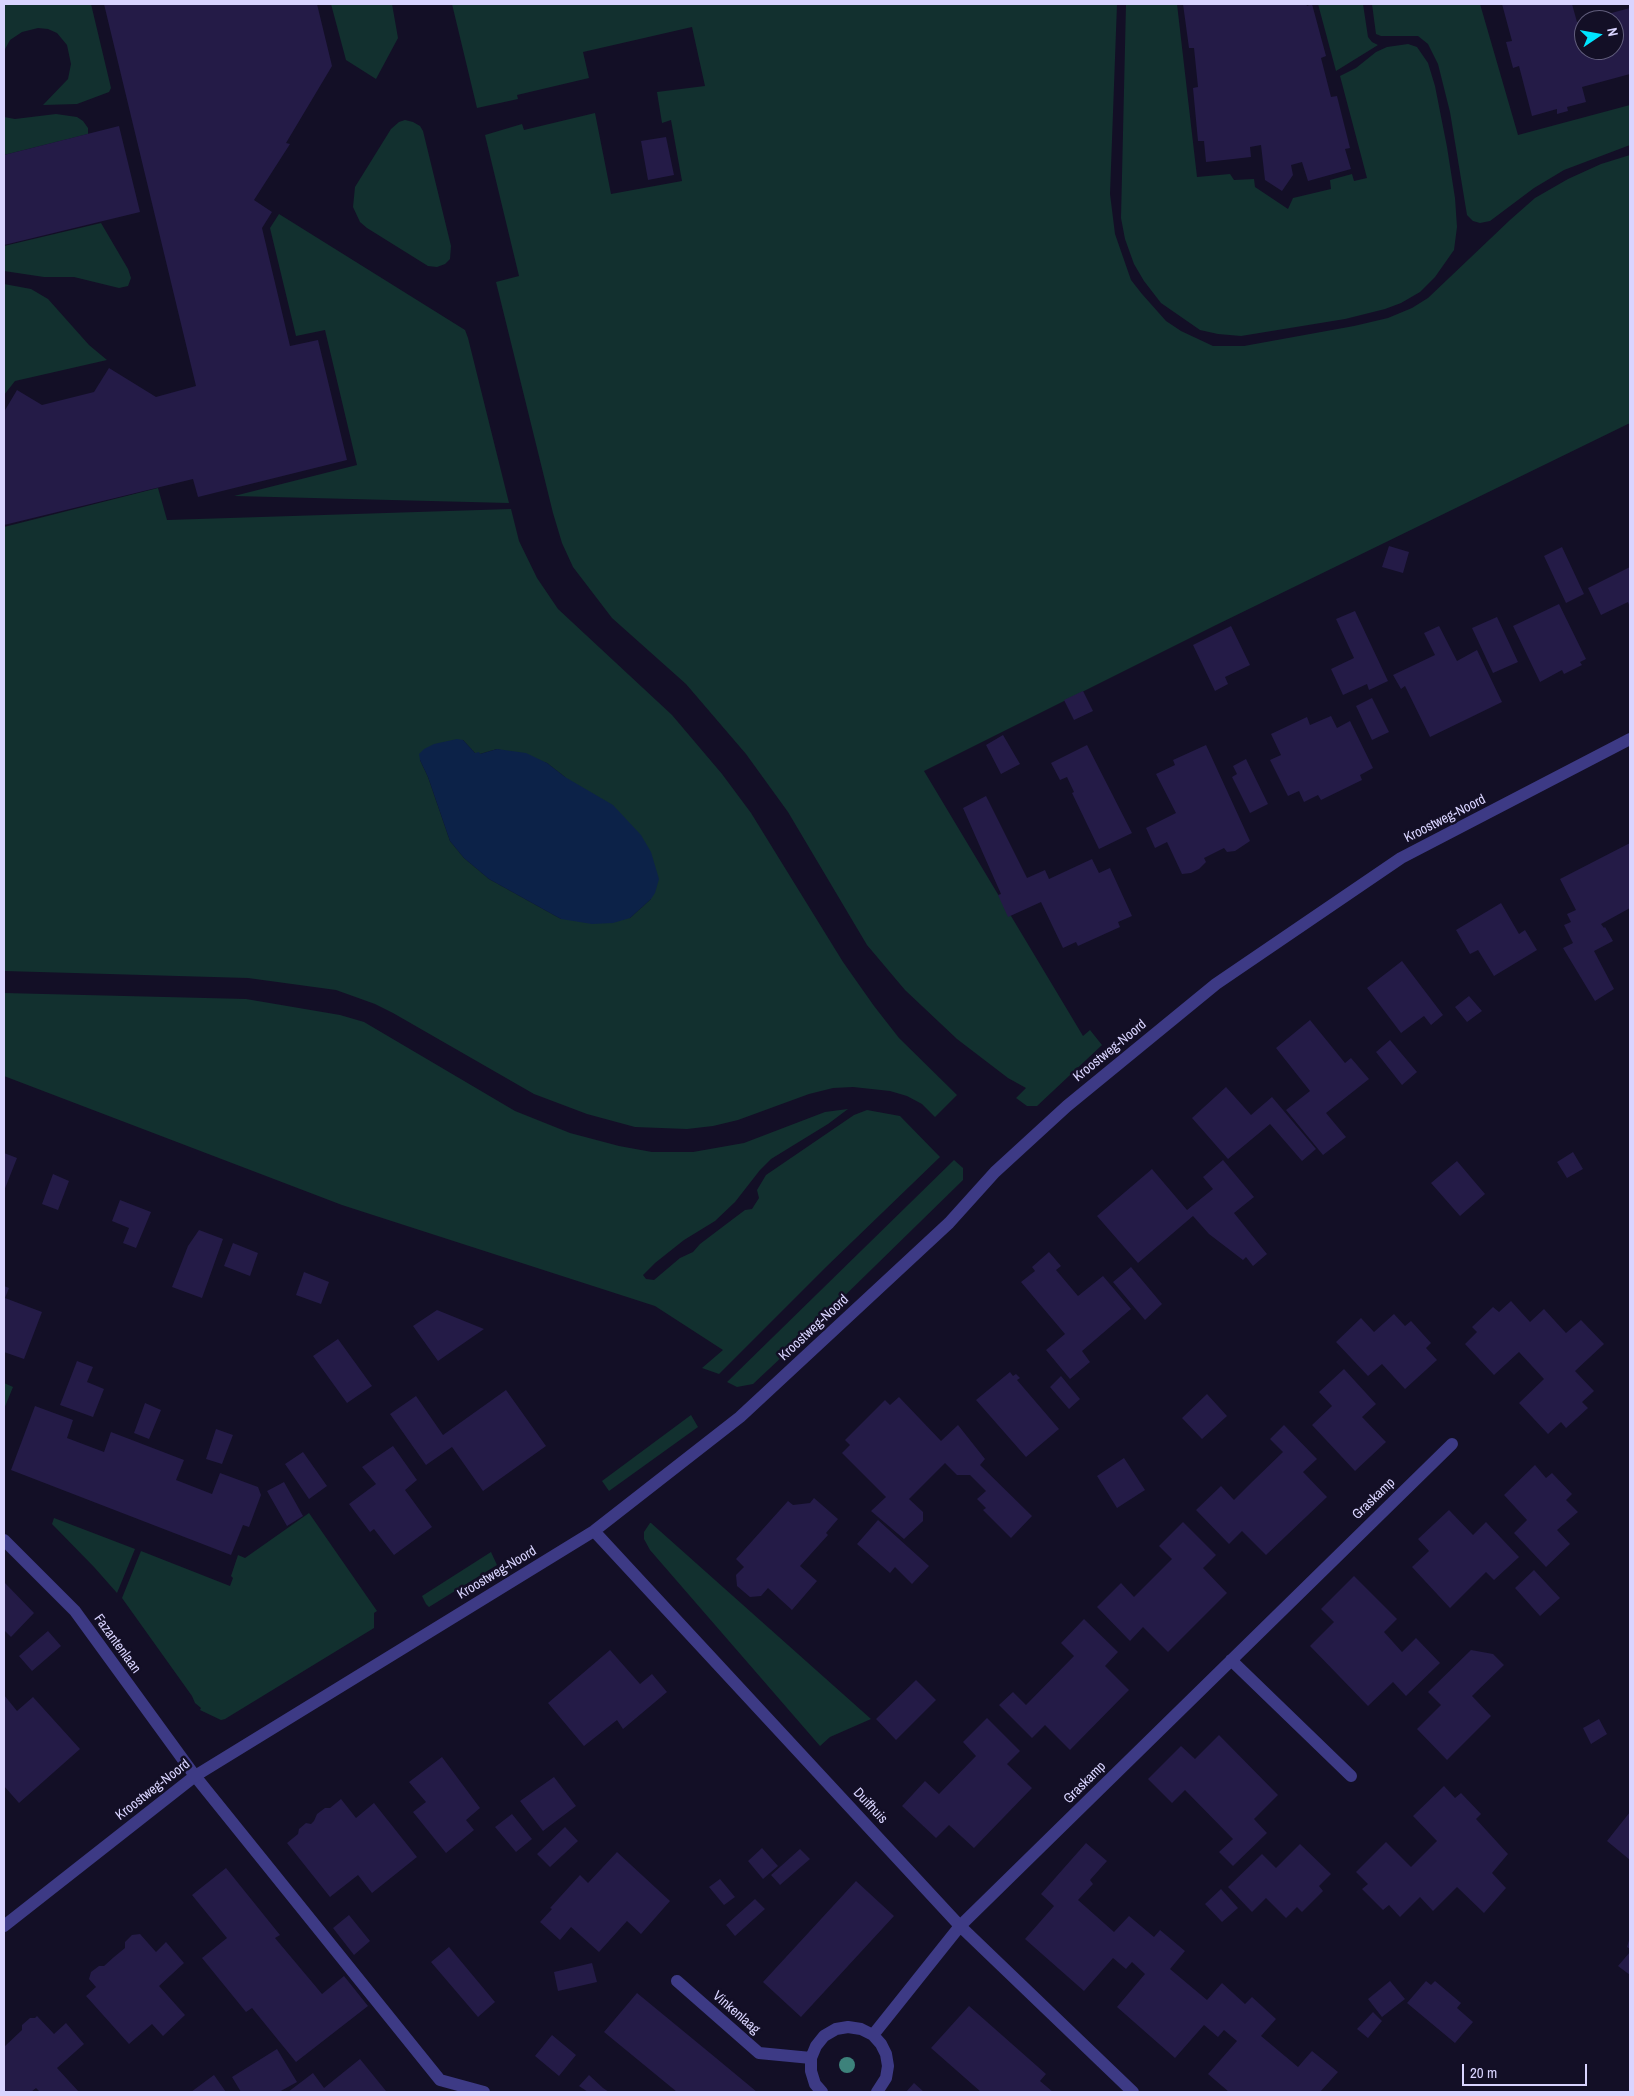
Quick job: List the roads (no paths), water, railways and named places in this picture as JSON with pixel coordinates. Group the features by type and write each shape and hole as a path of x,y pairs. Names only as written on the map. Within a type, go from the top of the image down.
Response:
{"street":[{"name":"Kroostweg-Noord","path":"4,1926 195,1776 594,1531 740,1417 949,1223 995,1172 1066,1106 1216,984 1402,858 1630,739"},
{"name":"Graskamp","path":"960,1926 1452,1444"},
{"name":"Duifhuis","path":"594,1531 960,1926 1133,2092"},
{"name":"Fazantenlaan","path":"4,1540 74,1611 195,1776 440,2080 484,2092"},
{"path":"1231,1660 1351,1776"},
{"path":"873,2035 960,1926"},
{"name":"Vinkenlaag","path":"677,1981 759,2053 811,2058"},
{"path":"822,2092 815,2084 811,2071 811,2058 816,2046 824,2036 836,2029 848,2027 861,2029 873,2035 881,2044 886,2054 888,2066 886,2078 877,2092"}],"water":[{"path":"457,739 463,740 475,753 479,752 480,754 497,749 526,753 547,763 565,777 613,805 641,835 651,852 659,879 651,899 630,918 613,923 592,924 561,919 489,879 464,858 450,841 428,777 420,760 419,754 424,749 434,744"}]}
